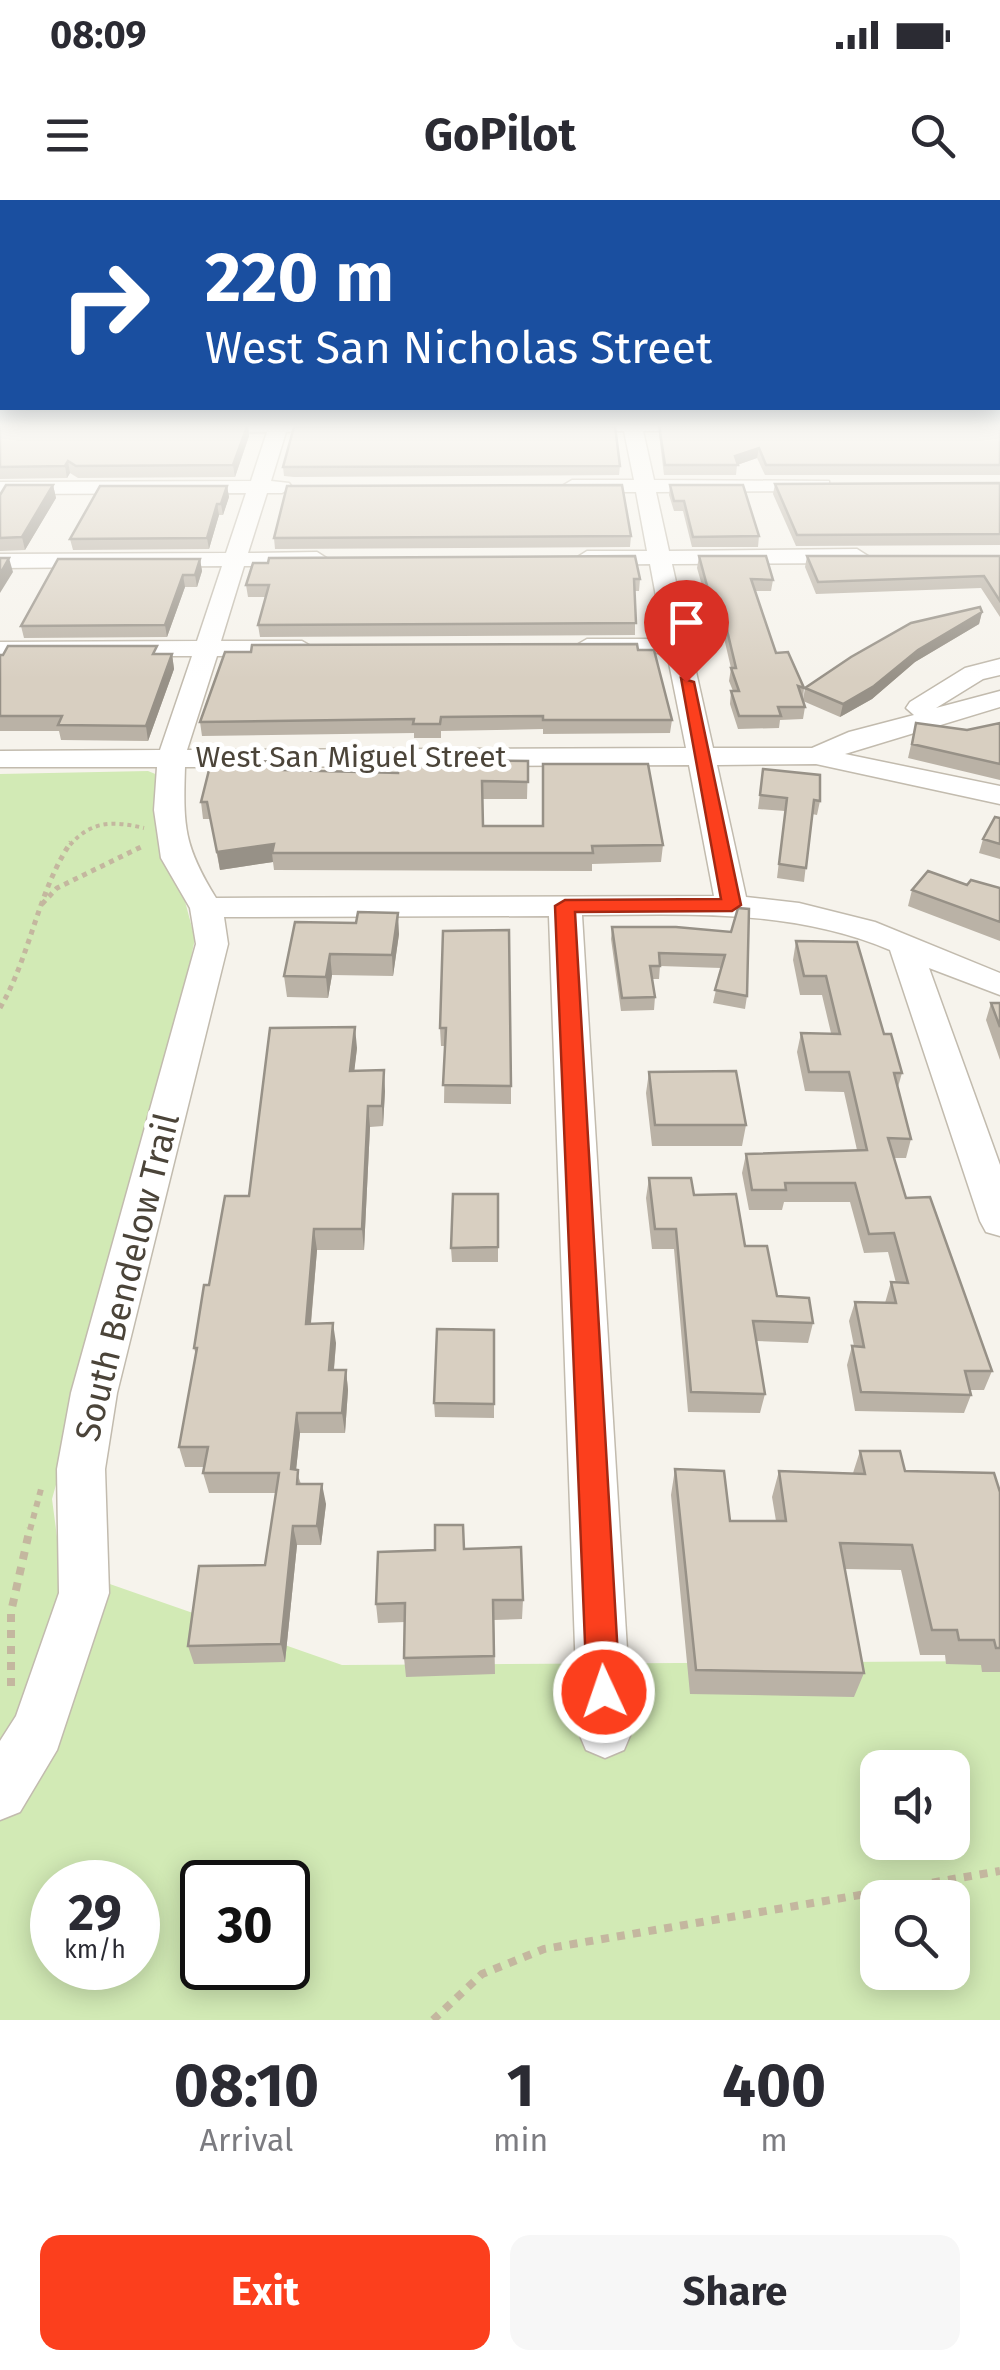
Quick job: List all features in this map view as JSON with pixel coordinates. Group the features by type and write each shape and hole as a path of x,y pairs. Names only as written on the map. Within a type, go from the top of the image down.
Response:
{"street":[{"name":"South Bendelow Trail","path":"0,1792 38,1731 84,1593 81,1468 94,1392 212,944 206,908 176,858 169,810 171,758 252,509"},
{"path":"651,509 732,905"},
{"path":"564,558 880,556"},
{"path":"0,561 332,559"},
{"path":"560,646 678,646"},
{"path":"0,649 324,648"},
{"path":"883,731 974,673 1000,667"},
{"path":"816,756 883,731 1000,699"},
{"path":"816,756 1000,795"},
{"name":"West San Miguel Street","path":"0,759 816,756"},
{"path":"206,908 732,905 792,909 904,944 968,975 1000,984"},
{"path":"565,906 606,1731"},
{"path":"904,944 1000,1221"}],"path":[{"path":"0,1008 21,971 33,922 62,852 80,832 97,826 132,824 150,836 138,849 56,888 42,904"},
{"path":"30,1745 4,1660 3,1631 42,1486"},
{"path":"434,2020 456,1995 495,1964 544,1949 881,1894 1000,1870"}],"green space":[{"path":"148,771 170,780 164,822 195,939 146,1163 52,1499 61,1567 342,1665 1000,1661 1000,2020 0,2020 0,774"}],"building":[{"path":"0,509 39,509 22,537 0,538"},
{"path":"87,509 216,509 207,538 70,539"},
{"path":"281,509 626,509 631,536 274,538"},
{"path":"686,509 751,509 759,536 693,537"},
{"path":"786,509 1000,509 1000,534 797,535"},
{"path":"635,556 640,579 634,579 636,623 258,625 269,585 246,585 253,563 268,563 269,558"},
{"path":"699,556 766,556 773,580 751,579 776,653 788,652 804,688 798,686 805,707 778,707 781,716 739,716 731,691 739,691 731,668 736,668 726,626 718,626"},
{"path":"807,556 1000,556 1000,601 984,576 818,582"},
{"path":"0,558 9,558 0,574"},
{"path":"58,559 200,559 195,575 183,575 165,625 21,626"},
{"path":"980,607 982,612 918,650 874,686 843,704 805,688 911,623"},
{"path":"637,644 638,650 654,650 672,720 543,720 543,716 441,717 440,724 413,724 414,719 200,722 225,652 251,652 252,645"},
{"path":"8,646 157,646 153,654 172,654 146,726 58,725 62,716 0,716 0,655"},
{"path":"916,723 967,730 1000,723 1000,764 912,744"},
{"path":"472,760 528,761 528,782 482,781 483,826 543,826 543,764 648,764 663,845 592,846 593,853 272,853 274,844 217,852 207,802 201,802 211,762 286,761 284,770 398,773 398,766 472,766"},
{"path":"763,769 820,775 820,801 814,800 806,868 779,864 787,798 760,795"},
{"path":"995,817 1000,818 1000,844 983,839"},
{"path":"928,871 967,885 971,880 1000,888 1000,922 912,890"},
{"path":"738,908 749,909 747,996 715,990 725,955 659,953 660,966 650,966 655,997 622,998 612,927 731,932"},
{"path":"358,912 398,913 392,955 330,954 326,977 284,976 295,922 356,923"},
{"path":"509,930 511,1086 443,1085 443,931"},
{"path":"796,941 857,942 884,1034 891,1034 902,1073 894,1073 911,1139 888,1138 906,1198 930,1197 992,1371 965,1371 971,1395 861,1392 852,1346 864,1347 855,1302 896,1303 891,1282 908,1283 894,1233 869,1234 855,1183 785,1183 786,1190 752,1190 746,1154 867,1150 849,1072 809,1072 801,1033 840,1034 826,976 804,976"},
{"path":"991,1003 1000,1003 1000,1027"},
{"path":"355,1027 350,1071 384,1070 382,1106 368,1106 362,1229 314,1229 306,1324 333,1323 329,1370 346,1370 342,1413 297,1413 291,1469 298,1470 297,1484 322,1484 317,1526 293,1526 281,1644 188,1646 199,1566 265,1565 279,1473 203,1473 208,1447 179,1447 204,1285 209,1285 225,1196 249,1196 270,1028"},
{"path":"736,1071 746,1125 655,1125 649,1072"},
{"path":"649,1178 691,1178 694,1195 736,1194 745,1246 767,1246 777,1296 809,1298 813,1323 753,1321 765,1394 691,1392 676,1229 655,1229"},
{"path":"453,1194 498,1194 498,1247 451,1248"},
{"path":"437,1329 494,1330 494,1404 434,1403"},
{"path":"860,1451 900,1451 905,1471 994,1473 1000,1492 1000,1648 996,1648 994,1640 959,1640 957,1630 932,1630 912,1545 840,1543 864,1673 696,1670 675,1469 724,1471 730,1521 786,1521 779,1471 865,1474"},
{"path":"435,1525 463,1525 464,1549 521,1547 523,1600 493,1600 494,1656 404,1658 405,1603 376,1604 378,1552 435,1550"}],"route":[{"path":"604,1692 565,906 732,905 686,682"}]}
